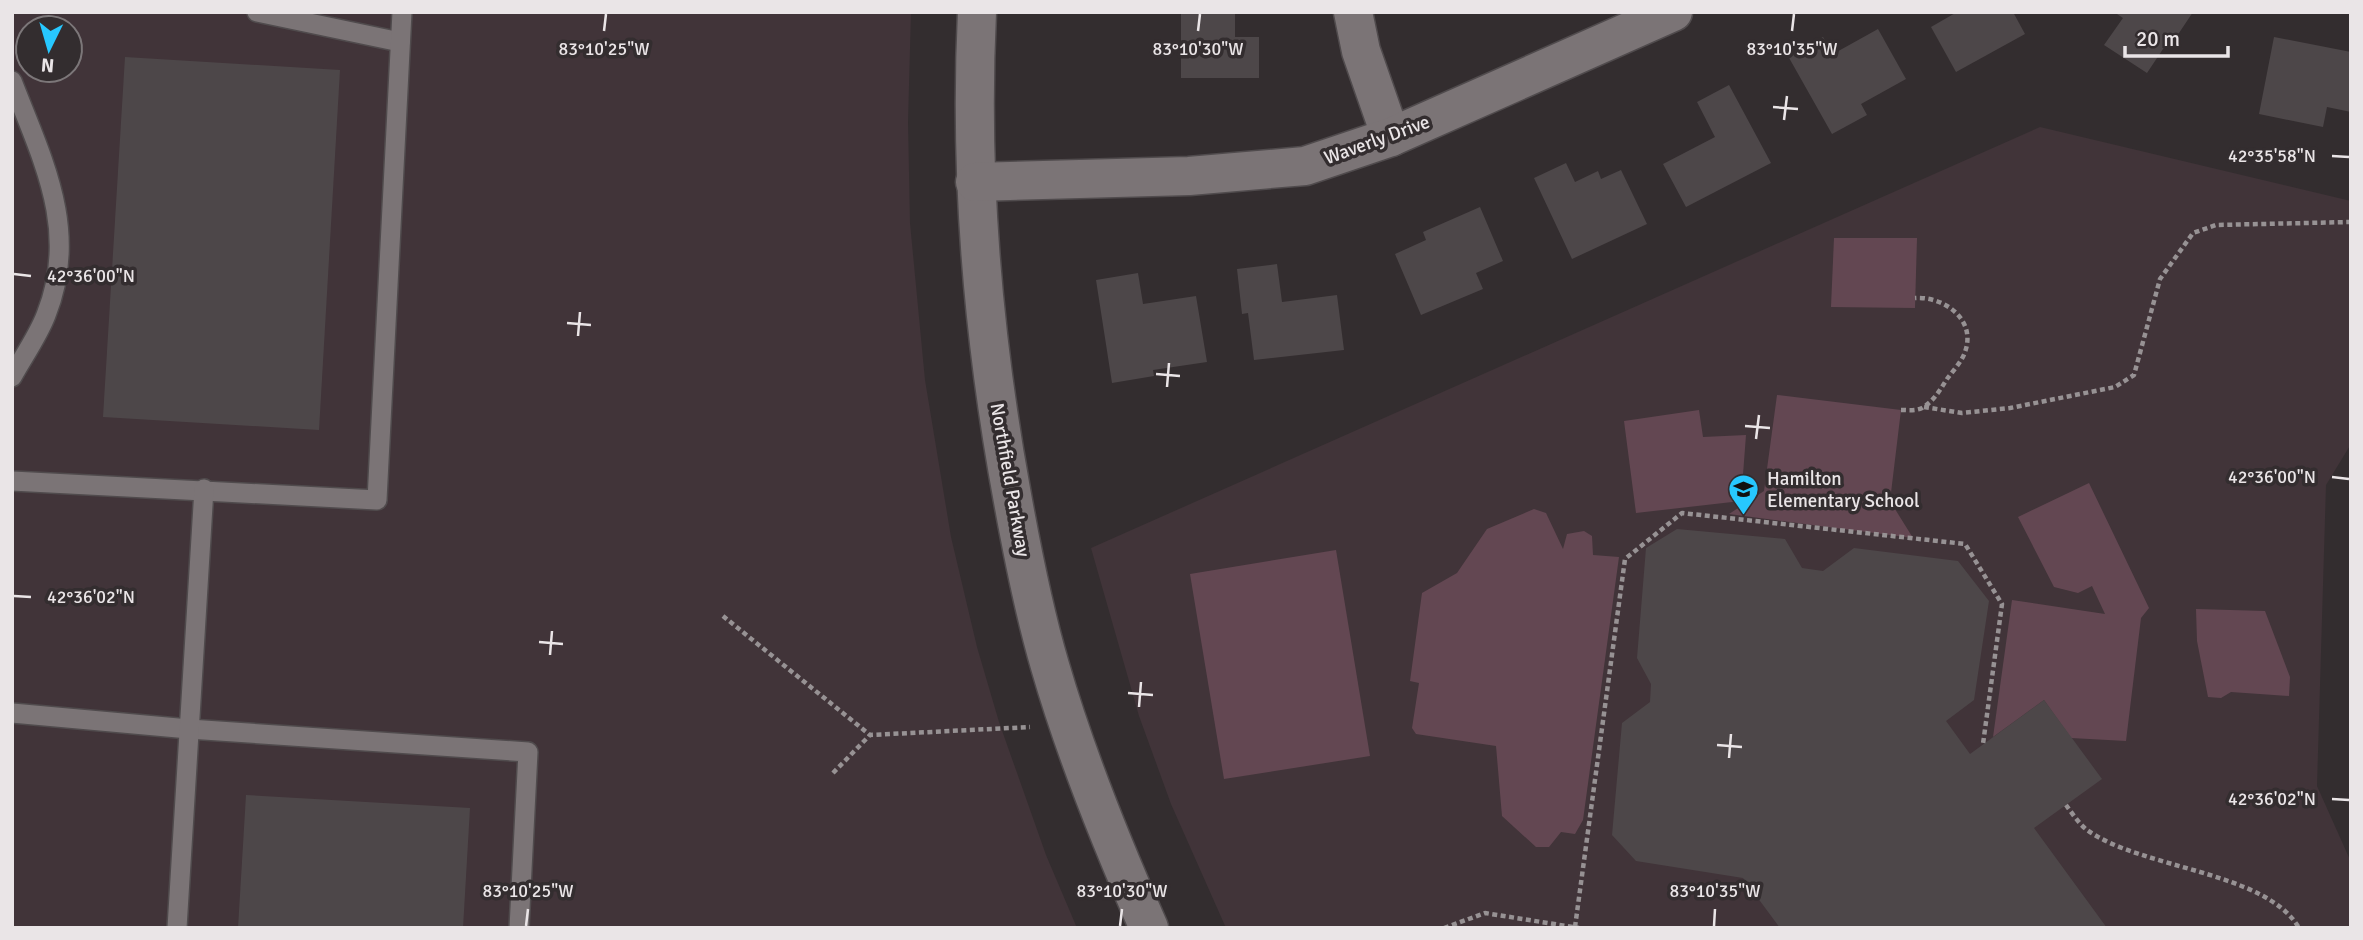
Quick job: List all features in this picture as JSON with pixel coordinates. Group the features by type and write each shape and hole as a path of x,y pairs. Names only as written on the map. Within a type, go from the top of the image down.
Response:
{"street":[{"name":"Northfield Parkway","path":"977,12 975,182 991,367 1025,565 1067,723 1108,836 1149,928"},
{"path":"1353,12 1361,51 1391,137"},
{"name":"Waverly Drive","path":"975,182 1189,176 1280,168 1341,156 1391,137 1673,12"}],"lane":[{"path":"257,12 400,42"},
{"path":"12,481 377,500 402,12"},
{"path":"12,81 54,190 61,223 58,265 47,315 12,377"},
{"path":"177,928 204,489"},
{"path":"12,713 189,729 528,752 519,928"}],"path":[{"path":"1901,410 1924,407 1962,413 2115,387 2134,375 2160,279 2193,233 2217,225 2351,222"},
{"path":"1915,298 1930,297 1945,303 1959,314 1966,335 1966,351 1933,401 1924,407"},
{"path":"1444,928 1485,913 1577,927 1625,559 1682,513 1965,544 2003,604 1983,744"},
{"path":"723,616 870,735 1042,727"},
{"path":"833,773 870,735"},
{"path":"2066,805 2086,829 2134,853 2219,879 2276,902 2299,928"}],"shaded area":[{"path":"12,12 911,12 908,122 910,223 925,380 951,537 977,647 999,722 1046,855 1077,928 12,928"},
{"name":"Hamilton Elementary School","path":"2040,127 2351,201 2351,444 2326,485 2317,786 2351,862 2351,928 1226,928 1171,804 1139,716 1091,548"},
{"path":"1834,238 1917,238 1915,308 1831,307"},
{"path":"1777,395 1901,410 1890,501 1913,538 1729,514 1764,491"},
{"path":"1699,410 1703,437 1746,435 1741,501 1636,513 1624,421"},
{"path":"2089,483 2149,608 2141,618 2126,741 2071,738 2044,700 1993,737 2012,600 2105,614 2092,586 2078,593 2054,587 2018,517"},
{"path":"1534,509 1546,513 1563,549 1567,534 1584,531 1592,536 1593,555 1619,557 1583,820 1575,834 1561,832 1549,847 1536,847 1502,816 1496,746 1416,734 1412,728 1419,683 1410,681 1422,593 1457,573 1487,529"},
{"path":"1336,550 1370,756 1224,779 1190,574"},
{"path":"2196,609 2265,611 2290,677 2289,696 2231,692 2221,698 2208,697 2197,641"}],"building":[{"path":"1181,12 1235,12 1235,37 1259,37 1259,78 1181,78"},
{"path":"1957,12 2013,12 2025,34 1956,72 1931,27"},
{"path":"2114,12 2193,12 2169,48 2165,46 2147,73 2104,45 2123,18"},
{"path":"1878,29 1906,79 1861,104 1867,115 1832,134 1788,56 1823,37 1833,54"},
{"path":"2274,37 2351,52 2351,112 2327,107 2323,127 2259,114"},
{"path":"125,57 340,70 319,430 103,417"},
{"path":"1729,85 1771,163 1686,207 1663,164 1715,137 1697,102"},
{"path":"1566,163 1575,182 1598,171 1601,179 1621,170 1647,224 1572,259 1534,178"},
{"path":"1480,207 1503,261 1476,273 1483,289 1421,315 1395,254 1426,240 1423,232"},
{"path":"1277,264 1282,302 1337,295 1344,350 1254,360 1248,313 1242,314 1237,269"},
{"path":"1138,273 1143,304 1196,296 1207,362 1153,370 1154,376 1112,383 1096,280"},
{"path":"1677,529 1785,539 1802,568 1823,571 1854,548 1958,561 1989,601 1974,700 1946,721 1970,754 2044,700 2102,779 2034,828 2107,928 1780,928 1743,878 1636,861 1612,835 1622,723 1650,702 1651,684 1637,658 1646,548"},
{"path":"246,795 470,808 463,928 238,928"}],"place":[{"name":"Hamilton Elementary School","path":"1744,517"}]}
